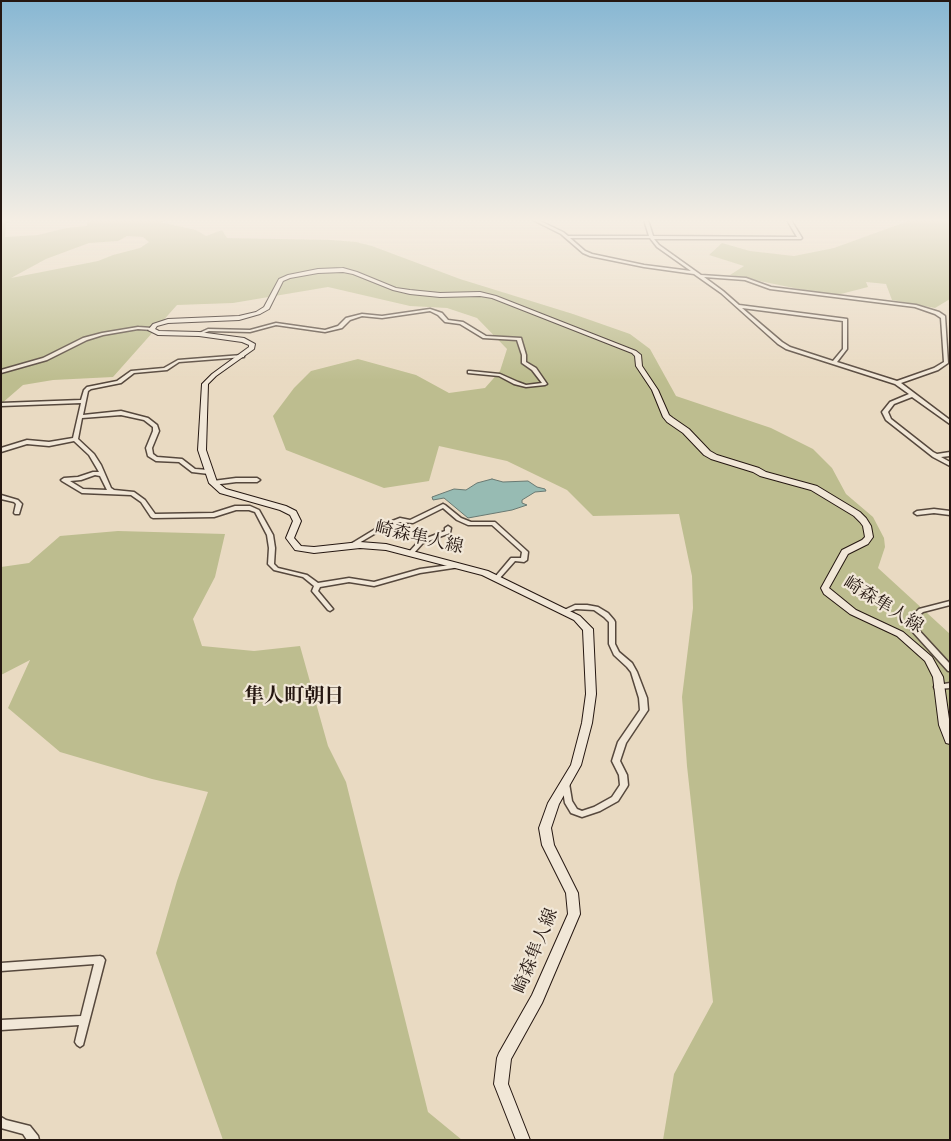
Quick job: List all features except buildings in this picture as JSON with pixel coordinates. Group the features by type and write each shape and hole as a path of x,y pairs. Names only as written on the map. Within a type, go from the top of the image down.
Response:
{"main road":[{"name":"崎森隼人線","path":"152,329 155,325 168,321 230,319 258,313 268,308 281,280 301,273"},
{"name":"崎森隼人線","path":"356,273 395,289 410,292 440,295 480,294 494,297 537,315 628,348 638,355 639,366 655,390 666,415 686,431 708,453 714,457 763,474 814,488 857,514 867,526 870,537 842,556 825,588 827,592 853,612 907,639 934,667 938,677 944,726 950,740"},
{"path":"152,329 162,334 199,334 252,344 252,348 214,375 205,384 202,450 213,483"},
{"name":"崎森隼人線","path":"213,483 232,495 283,508 293,513 296,521 290,538 298,548 314,550 352,545 386,547 458,566 497,578 577,618 588,628 591,684 590,707 583,742 576,765 554,803 545,828 548,844 572,892 574,914 537,999 504,1058 501,1084 523,1140"}],"street":[{"path":"687,273 746,279 770,288 916,306 937,313 943,317 946,363 936,370 897,383"},
{"path":"698,275 788,348 897,383 950,422"},
{"path":"738,306 845,320 845,349 834,363"},
{"path":"199,334 208,330 250,331 276,324 310,328 316,331 332,330 340,327 348,319 355,316 382,317 430,310 440,314 447,321 461,323 485,337 518,340 524,355 524,363 534,369 545,384 526,386 500,375 470,372"},
{"path":"1,372 45,359 102,334 138,328 152,329"},
{"path":"75,439 86,390 89,388 119,382 133,372 165,369 178,361 242,356"},
{"path":"912,395 892,403 885,412 886,415 889,420 935,456 950,464"},
{"path":"1,405 83,401"},
{"path":"80,417 121,413 146,419 155,426 156,431 149,448 150,455 156,459 180,460 194,471 209,472"},
{"path":"1,450 27,442 48,444 75,439"},
{"path":"75,439 91,454 107,486 113,492"},
{"path":"935,456 950,454"},
{"path":"103,475 95,473 79,479 64,480 82,491 132,493 143,501 154,516 208,515 236,508 250,508 257,511 270,535 272,548 271,564 276,569 306,576 317,585 349,580 374,584 420,571 458,566"},
{"path":"213,483 257,480"},
{"path":"1,497 16,501 19,504 17,513"},
{"path":"352,545 384,526 400,520 411,522 443,506 459,519 470,524 493,523 525,552 524,560 512,559 497,578"},
{"path":"917,514 934,511 950,513"},
{"path":"411,554 422,542 448,532 448,528"},
{"path":"317,585 316,591 330,609"},
{"path":"950,603 921,610 912,619 913,628 950,669"},
{"path":"564,612 575,607 588,606 596,608 612,622 612,644 616,653 634,672 643,698 644,710 622,742 616,761 623,775 624,785 615,799 597,809 582,814 574,811 568,801 566,785"},
{"path":"938,688 950,685"},
{"path":"1,967 100,960 80,1042"},
{"path":"1,1025 85,1020"},
{"path":"1,1122 26,1130 34,1140"}],"green space":[{"path":"1,273 20,273 11,278 35,273 445,273 630,334 650,349 676,396 771,428 813,449 832,468 846,494 873,517 884,538 885,547 878,568 950,634 950,1140 663,1140 674,1074 713,1002 687,766 682,697 693,608 692,576 679,514 593,516 567,490 507,461 439,446 429,481 384,488 286,450 273,416 294,388 311,371 358,359 416,375 449,393 485,388 500,371 507,349 477,318 447,308 410,306 328,287 233,303 177,305 113,377 53,380 23,385 1,404"},
{"path":"733,273 950,273 950,299 935,308 892,300 886,284 866,282 868,287 833,296 730,275"},
{"path":"118,531 225,534 215,577 193,619 202,646 254,651 300,646 328,746 346,782 428,1112 462,1140 223,1140 156,953 177,881 208,792 152,779 60,752 8,708 30,660 1,675 1,567 29,563 60,536"}],"water":[{"path":"492,479 503,482 528,481 546,491 535,492 522,500 522,503 527,505 512,510 468,518 444,498 433,500 432,497 454,489 466,490 477,483"}],"district":[{"name":"隼人町朝日","path":"294,697"}]}
